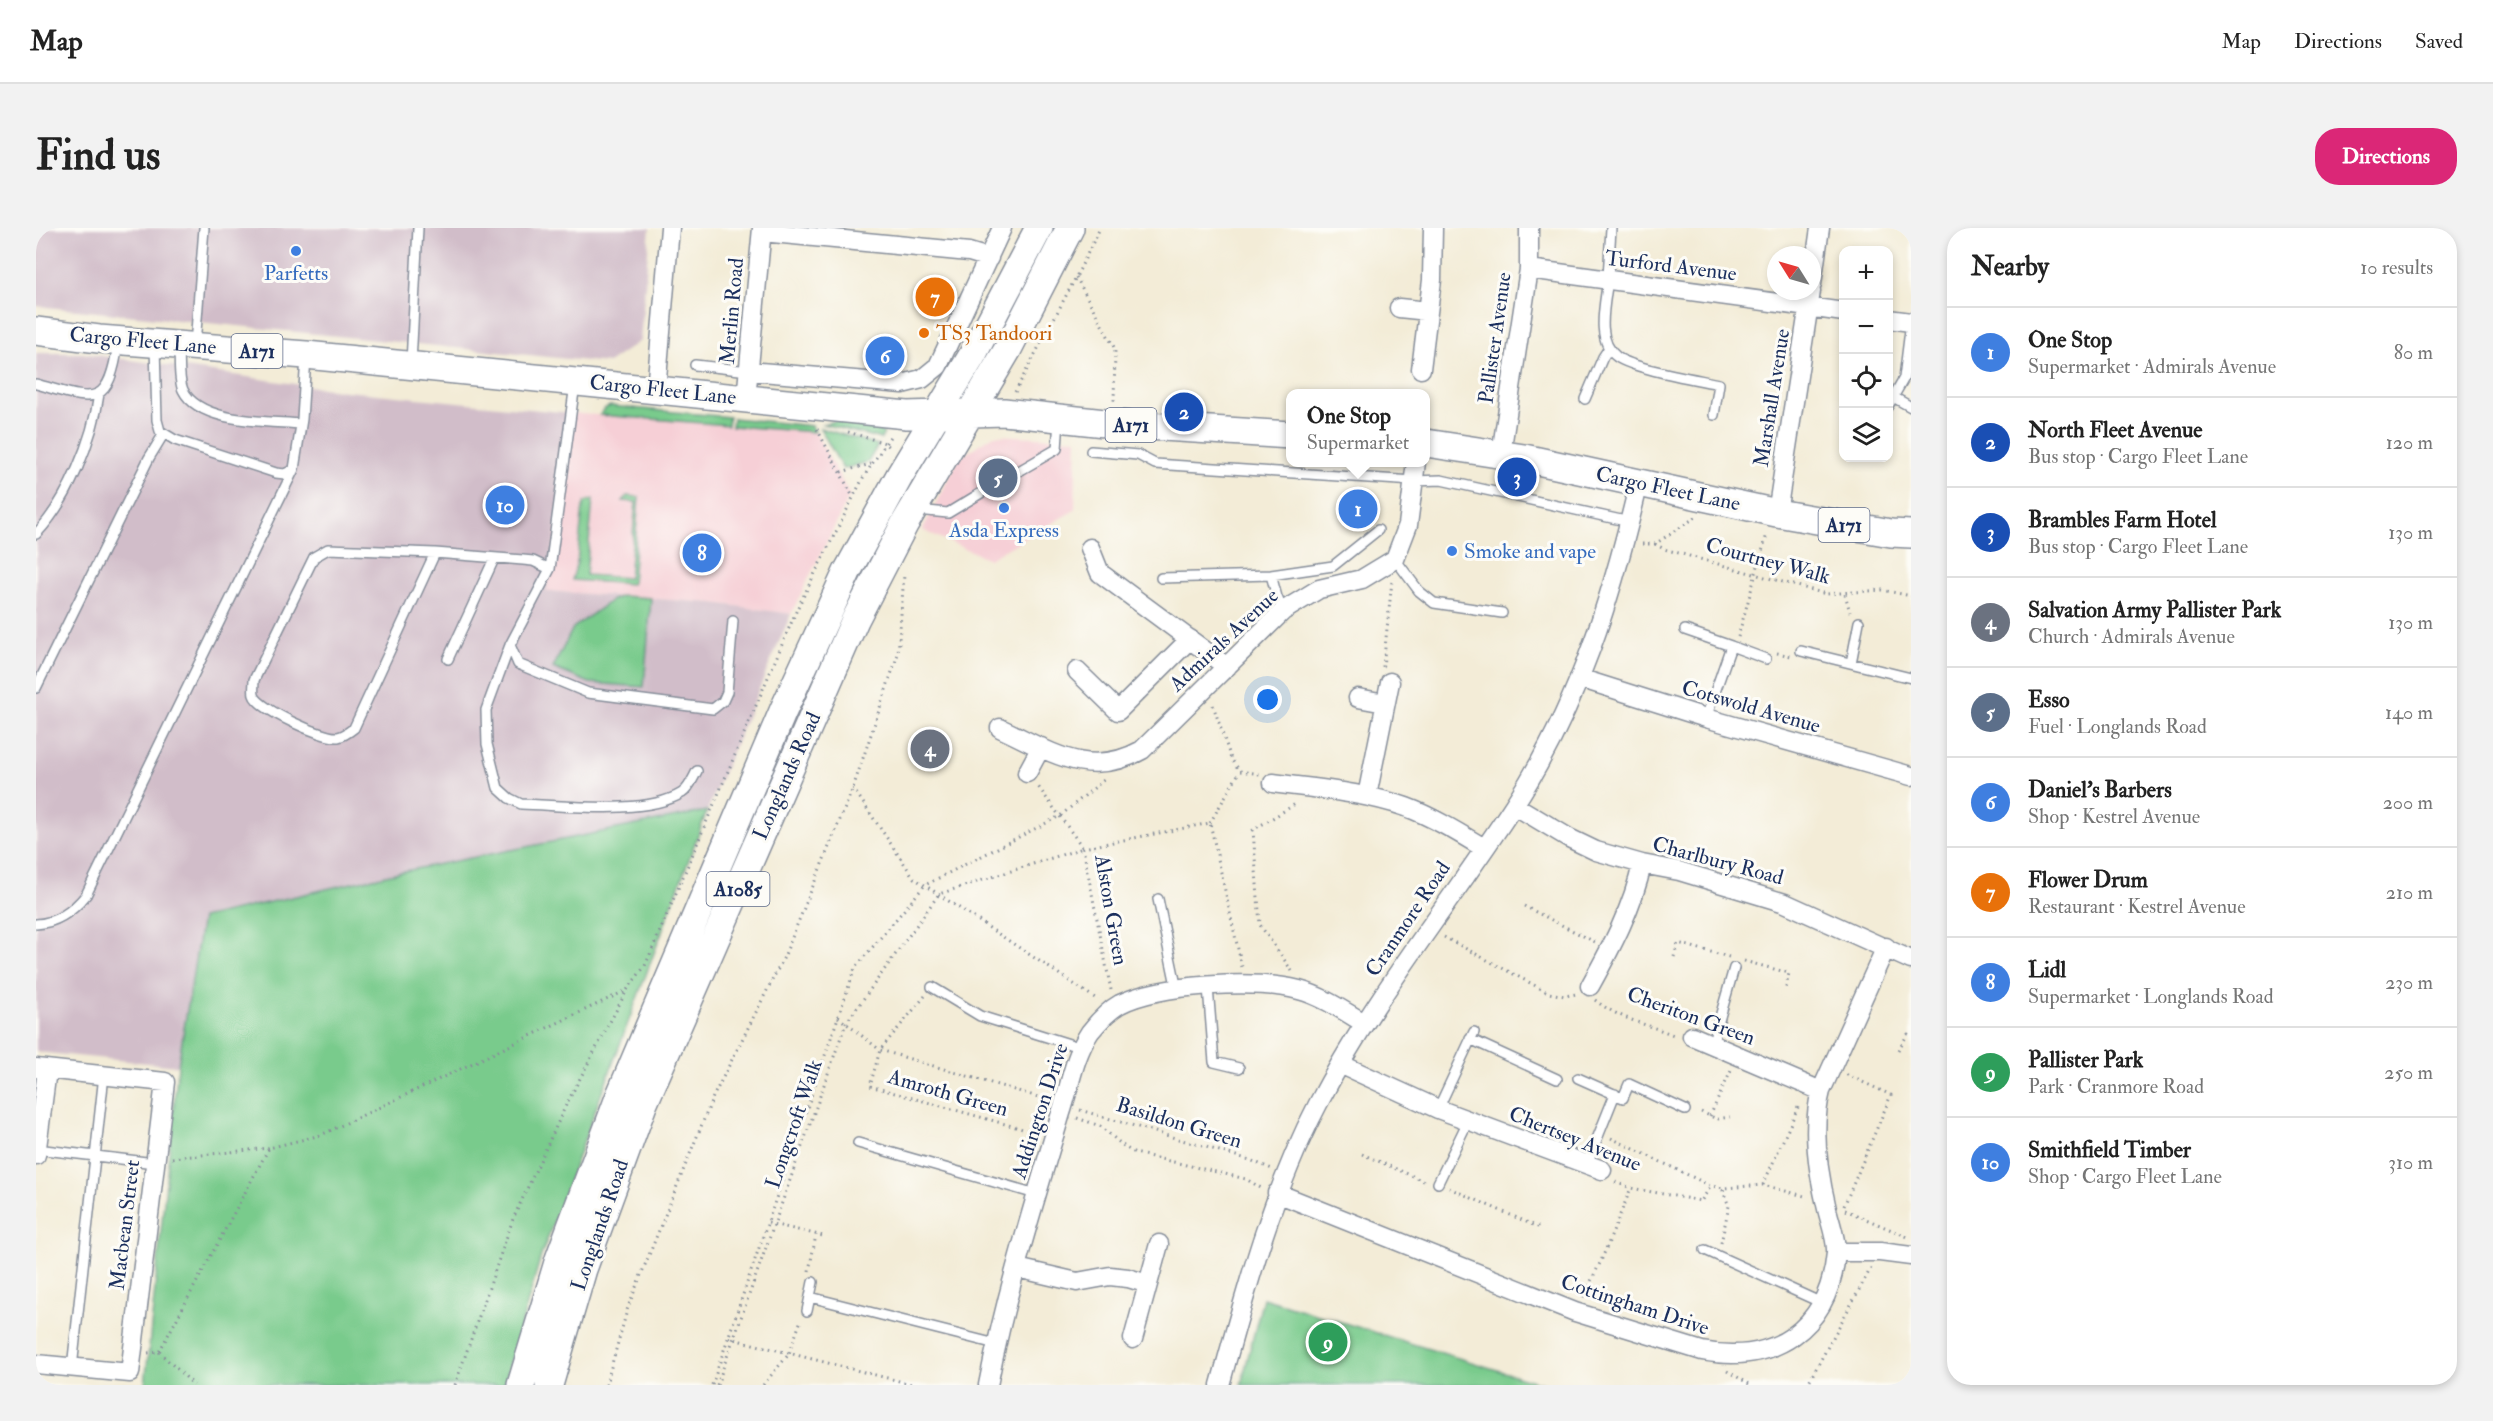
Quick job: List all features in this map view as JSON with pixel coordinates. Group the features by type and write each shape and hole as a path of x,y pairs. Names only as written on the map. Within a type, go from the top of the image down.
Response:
{"main road":[{"name":"Longlands Road","path":"521,1385 559,1259 620,1095 783,711 847,572 908,462 972,356 1039,228"},
{"name":"Longlands Road","path":"549,1385 583,1269 643,1105 855,620 914,509 1008,349 1071,228"},
{"name":"Cargo Fleet Lane","path":"36,331 118,341 411,365 907,415 1004,412 1114,424 1286,435"},
{"name":"Cargo Fleet Lane","path":"1430,444 1501,454 1775,512 1891,533 1911,534"}],"street":[{"path":"656,390 670,228"},
{"path":"749,371 902,384 922,379 938,366 1002,228"},
{"path":"1421,369 1432,280 1433,228"},
{"name":"Pallister Avenue","path":"1501,454 1529,269 1529,228"},
{"path":"1817,246 1820,228"},
{"path":"762,230 969,252 989,258"},
{"name":"Merlin Road","path":"747,399 762,230"},
{"name":"Turford Avenue","path":"1529,269 1607,281 1767,295"},
{"name":"Marshall Avenue","path":"1775,512 1810,300"},
{"name":"Turford Avenue","path":"1813,300 1839,310"},
{"path":"1399,308 1428,311"},
{"path":"1893,320 1911,322"},
{"path":"1395,559 1408,525 1415,467"},
{"name":"Cranmore Road","path":"1220,1385 1276,1196 1317,1106 1364,1023 1514,805 1554,736 1602,617 1624,545 1639,482"},
{"path":"1090,548 1100,573 1227,667"},
{"name":"Admirals Avenue","path":"1000,728 1059,755 1091,765 1123,760 1142,750 1283,611 1319,589 1362,579 1395,559"},
{"path":"1077,671 1118,711 1190,639"},
{"name":"Cotswold Avenue","path":"1579,678 1706,718 1911,776"},
{"path":"1367,796 1390,682"},
{"path":"1358,698 1385,703"},
{"path":"1028,773 1041,747"},
{"path":"1273,783 1367,796 1406,807 1430,817 1484,848"},
{"name":"Charlbury Road","path":"1514,805 1569,838 1596,851 1642,864 1679,871 1785,903 1911,960"},
{"path":"1590,986 1609,950 1637,885 1642,864"},
{"name":"Cottingham Drive","path":"1276,1196 1575,1312 1702,1351 1720,1355 1754,1353 1785,1343 1806,1326 1822,1304 1836,1252 1825,1202 1818,1150 1814,1089 1830,1067 1886,947"},
{"name":"Addington Drive","path":"988,1385 996,1344 1036,1194 1082,1048 1091,1032 1114,1008 1137,998 1177,990 1246,984 1280,987 1306,993 1336,1006 1364,1023"},
{"name":"Cheriton Green","path":"1692,1036 1814,1089"},
{"name":"Chertsey Avenue","path":"1340,1064 1438,1109 1594,1167"},
{"path":"36,1155 41,1069 104,1076"},
{"name":"Macbean Street","path":"72,1368 130,1373 165,1082 104,1076"},
{"path":"1133,1339 1159,1244"},
{"path":"1836,1252 1880,1252 1911,1256"},
{"path":"1017,1268 1077,1282 1110,1276 1148,1284"},
{"path":"36,1364 72,1368"}],"lane":[{"path":"204,228 157,420 164,435 276,473 285,474 294,469"},
{"path":"411,365 418,228"},
{"path":"1611,228 1603,311 1605,336 1609,348 1617,357 1631,363 1719,384 1714,416"},
{"path":"1893,400 1904,378 1911,322"},
{"path":"36,534 48,521 63,496 89,442 96,420 99,394 115,368 118,341"},
{"path":"176,345 182,388 190,400 199,407 215,416 301,424"},
{"path":"1585,399 1609,348"},
{"path":"36,924 48,924 67,913 76,907 86,895 294,469 301,424 306,355"},
{"path":"695,365 749,371"},
{"path":"576,382 550,569 510,645 491,691 486,710 485,727 491,764 498,788 509,798 521,804 634,807 669,799 684,792 697,771"},
{"path":"36,384 90,398 99,394"},
{"path":"1895,398 1911,407"},
{"path":"1019,471 1057,449 1059,418"},
{"path":"36,688 149,458 164,435"},
{"path":"1091,451 1138,455 1155,464 1414,481 1441,480 1630,522"},
{"path":"914,509 948,513 981,493"},
{"path":"1161,578 1271,574 1333,566 1378,530"},
{"path":"435,553 354,728 345,735 326,736 268,710 259,702 254,694 254,680 314,557 328,549 435,553 533,561 550,569"},
{"path":"448,659 494,559"},
{"path":"1395,559 1419,591 1434,603 1502,613"},
{"path":"1271,574 1276,597 1283,611"},
{"path":"510,645 518,664 588,693 713,709 723,702 727,692 733,621"},
{"path":"1851,663 1859,622"},
{"path":"1685,630 1766,659"},
{"path":"1706,718 1731,646"},
{"path":"1801,651 1911,678"},
{"path":"1158,899 1177,990"},
{"path":"1712,1045 1734,969"},
{"path":"932,987 980,1016 1082,1048"},
{"path":"1208,987 1214,1062 1239,1068"},
{"path":"1438,1109 1472,1035 1557,1079"},
{"path":"72,1368 104,1076"},
{"path":"1578,1078 1623,1098 1629,1084 1685,1110"},
{"path":"1594,1167 1598,1132 1615,1094"},
{"path":"1438,1183 1468,1121"},
{"path":"858,1143 1036,1194"},
{"path":"36,1149 155,1161"},
{"path":"1705,1250 1822,1304"},
{"path":"807,1311 813,1282"},
{"path":"810,1297 996,1344"}],"path":[{"path":"1004,412 1076,278 1100,228"},
{"path":"1076,278 1115,349 1114,424"},
{"path":"813,422 853,497"},
{"path":"842,431 885,442 908,462"},
{"path":"841,472 872,463"},
{"path":"455,1385 513,1219 567,1103 627,990 645,966 798,607 863,478"},
{"path":"1624,545 1655,544 1723,501"},
{"path":"1731,646 1740,633 1775,512"},
{"name":"Courtney Walk","path":"1655,544 1664,549 1826,594 1882,590 1911,596"},
{"path":"1390,682 1381,664 1395,559"},
{"path":"606,1385 628,1307 713,1097 784,957 853,788 898,654 902,586 906,568"},
{"path":"1845,594 1852,616 1859,622"},
{"path":"1766,659 1774,652 1793,657 1801,651"},
{"path":"1207,687 1231,759 1240,771 1266,775 1273,783"},
{"path":"1240,771 1210,823 1246,984"},
{"path":"939,894 1083,848 1028,773"},
{"path":"712,1385 855,968 925,885 1060,816 1105,779"},
{"path":"853,788 914,878 1096,999 1114,1008"},
{"path":"1306,993 1260,925 1252,830 1320,789"},
{"name":"Alston Green","path":"1114,1008 1083,848 1210,823"},
{"name":"Longcroft Walk","path":"717,1385 846,1023 939,894"},
{"path":"1524,906 1609,950"},
{"path":"1429,929 1549,993 1565,996 1581,993 1590,986"},
{"name":"Cheriton Green","path":"1590,986 1591,997 1628,1021 1654,1026 1680,1038 1692,1036"},
{"path":"880,1050 932,987"},
{"path":"155,1161 269,1149 321,1135 627,990"},
{"name":"Amroth Green","path":"838,1017 880,1050 1062,1109"},
{"path":"1898,1050 1908,1034 1911,1037"},
{"name":"Amroth Green","path":"880,1050 870,1086 1053,1138"},
{"path":"1710,1116 1738,1056"},
{"path":"1830,1067 1891,1095 1843,1209 1911,1239"},
{"path":"1763,1185 1814,1089"},
{"path":"1062,1109 1100,1126 1126,1148 1136,1153 1246,1179 1276,1196"},
{"name":"Basildon Green","path":"1062,1109 1250,1160 1285,1175"},
{"path":"1701,1112 1717,1119 1730,1117"},
{"name":"Chertsey Avenue","path":"1594,1167 1605,1171 1603,1177 1631,1188 1701,1201 1711,1186 1598,1132"},
{"path":"159,1352 269,1149"},
{"path":"1362,1154 1431,1184 1438,1183 1540,1228"},
{"path":"1711,1186 1724,1188 1763,1185 1825,1202"},
{"path":"1575,1312 1601,1262 1631,1188"},
{"path":"1718,1256 1729,1206 1724,1188"},
{"path":"768,1223 823,1236"},
{"path":"813,1282 809,1272 816,1235"},
{"path":"1807,1385 1880,1252"},
{"path":"763,1385 789,1354 800,1322 807,1311"},
{"path":"729,1338 915,1385"},
{"path":"132,1353 159,1352 194,1385"}],"shaded area":[{"path":"36,228 650,228 640,341 608,363 36,306"},
{"path":"36,353 82,353 336,390 571,413 547,591 713,603 791,614 707,811 395,873 203,918 178,1066 36,1052"},
{"path":"571,413 815,432 850,495 791,614 713,603 547,591"},
{"path":"994,435 1077,439 1075,510 989,559 922,530 959,458"}],"green space":[{"path":"610,406 729,417 728,425 600,415"},
{"path":"733,418 812,426 815,432 732,426"},
{"path":"837,420 875,428 884,433 881,439 823,424"},
{"path":"820,428 878,445 868,462 843,469"},
{"path":"627,496 639,497 632,584 572,580 577,562 583,507 585,502 593,499 586,575 629,578 636,502 623,501"},
{"path":"622,596 651,598 644,687 590,683 553,668 573,628 612,600"},
{"path":"707,811 541,1256 504,1385 145,1385 178,1066 202,918 395,873"},
{"path":"1263,1298 1546,1385 1241,1385"}],"place":[{"name":"Parfetts","path":"296,251"},
{"name":"Flower Drum","path":"935,297"},
{"name":"TS3 Tandoori","path":"924,333"},
{"name":"Daniel's Barbers","path":"885,356"},
{"name":"North Fleet Avenue","path":"1184,412"},
{"name":"Brambles Farm Hotel","path":"1517,477"},
{"name":"Esso","path":"998,478"},
{"name":"Smithfield Timber","path":"505,505"},
{"name":"Asda Express","path":"1004,508"},
{"name":"One Stop","path":"1358,509"},
{"name":"Smoke and vape","path":"1452,551"},
{"name":"Lidl","path":"702,553"},
{"name":"Salvation Army Pallister Park","path":"930,749"},
{"name":"Pallister Park","path":"1328,1342"}]}
